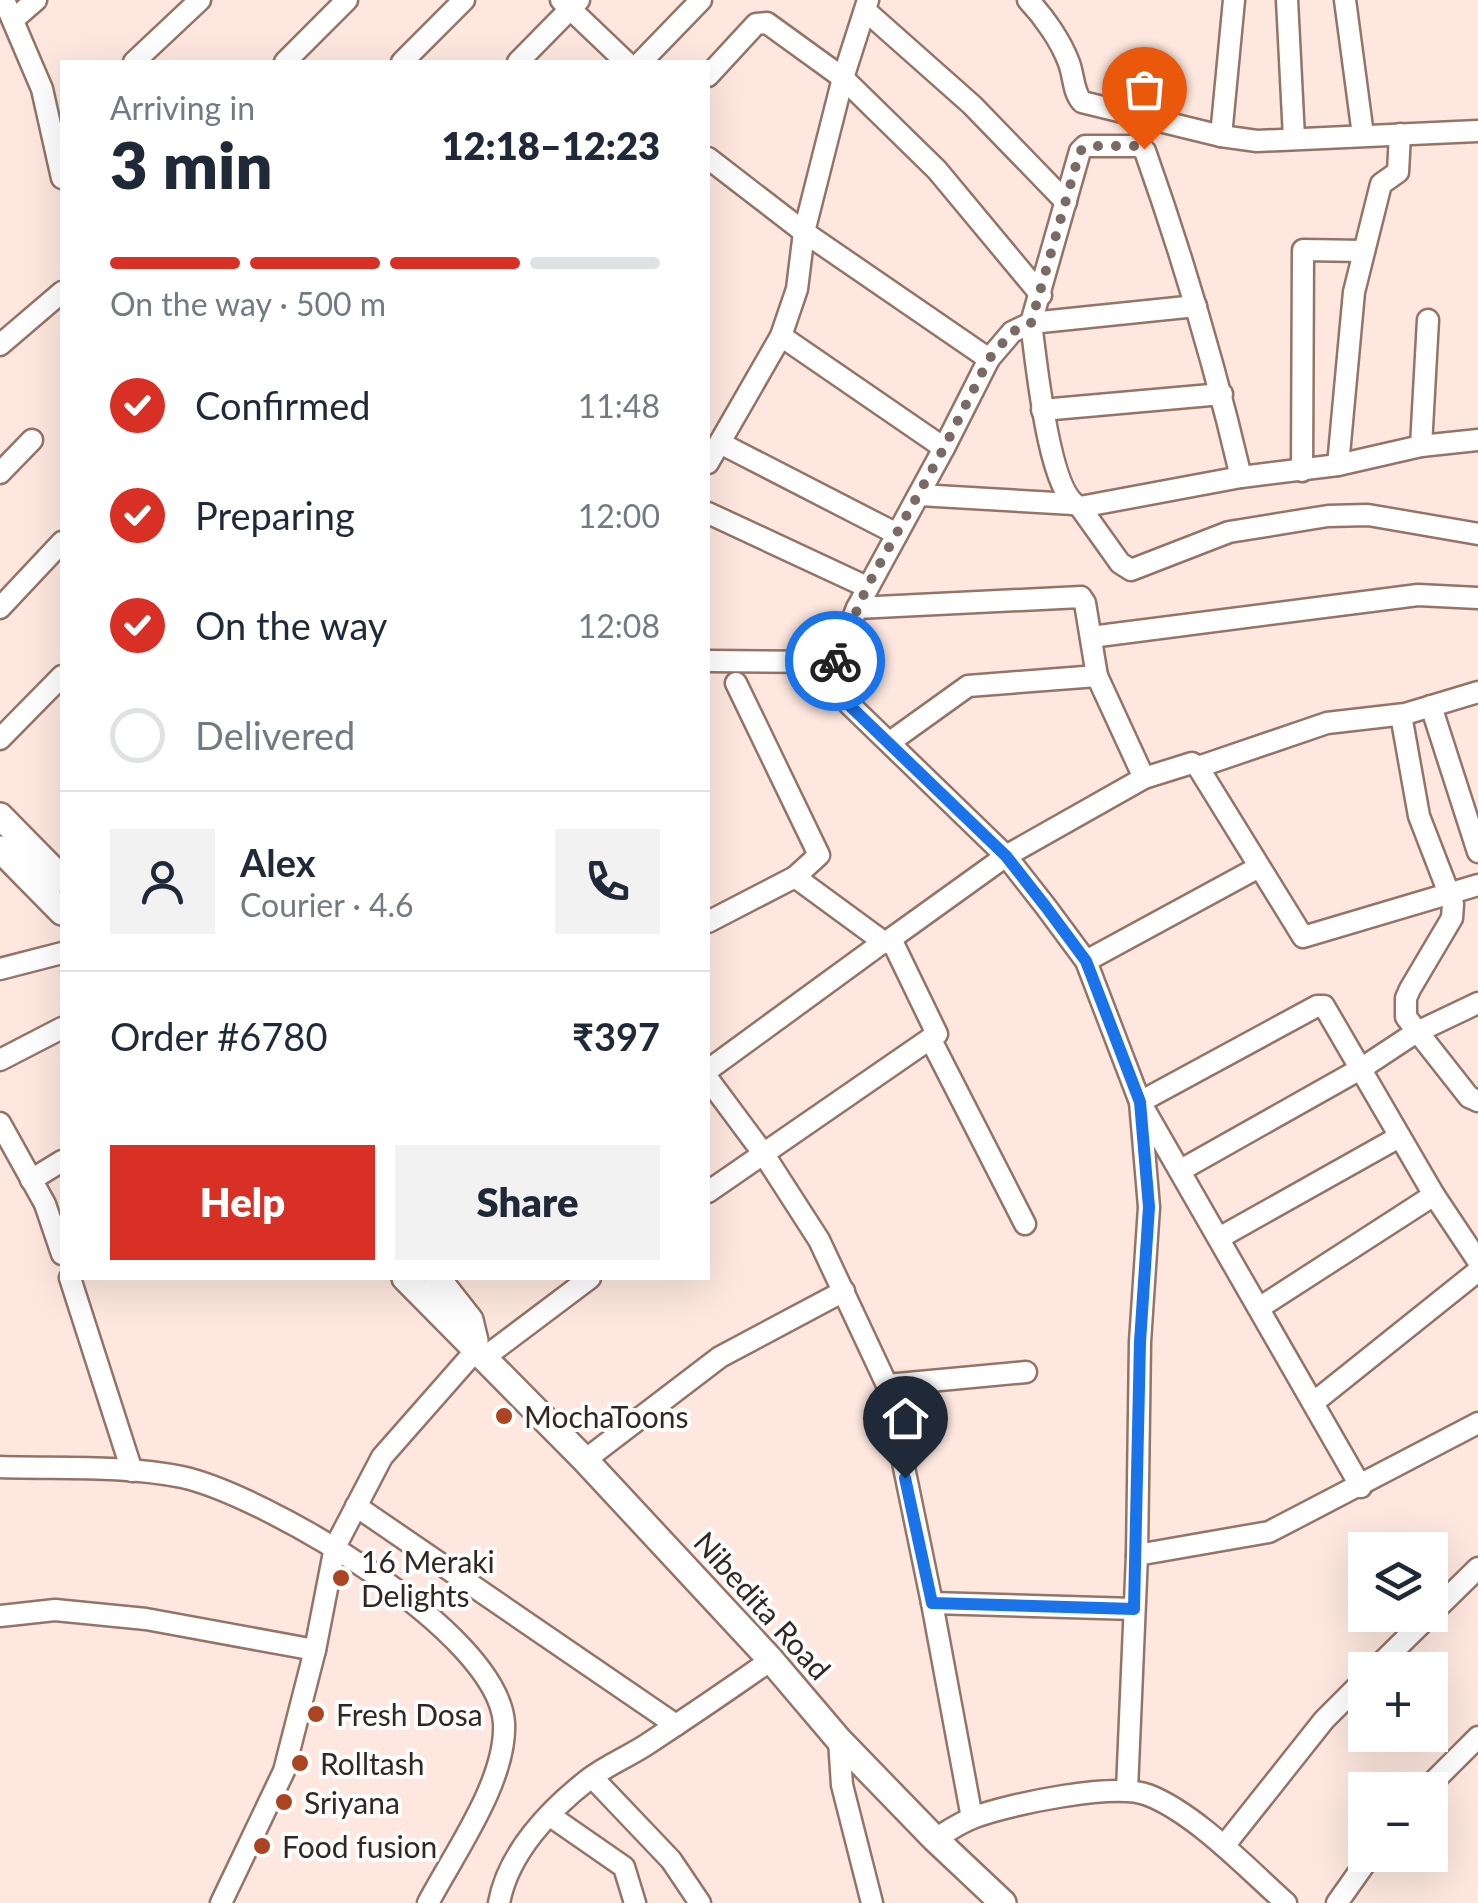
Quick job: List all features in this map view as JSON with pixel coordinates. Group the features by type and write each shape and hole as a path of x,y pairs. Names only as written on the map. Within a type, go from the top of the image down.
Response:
{"street":[{"path":"36,0 8,10 59,135"},
{"path":"136,60 200,0"},
{"path":"287,60 347,0"},
{"path":"404,60 464,0"},
{"path":"643,60 702,0"},
{"path":"1221,136 1234,0"},
{"path":"1287,0 1294,138"},
{"path":"1345,0 1364,135"},
{"path":"1038,2 1066,56 1078,99 1110,109 1221,136 1256,140 1478,131"},
{"path":"520,60 570,3 624,60"},
{"path":"710,460 782,336 797,289 804,232 867,5 1066,202"},
{"path":"710,74 756,24 764,22 844,78 937,170 1041,295"},
{"path":"1096,146 1110,109"},
{"path":"1338,465 1354,292 1382,184 1398,172 1400,134"},
{"path":"1241,477 1222,394 1145,151 1139,146 1096,146 1080,151 1031,323 1042,410 1062,488 1120,562 1131,570 1229,532 1328,516 1368,515 1478,534"},
{"path":"710,160 804,232 989,359"},
{"path":"1302,471 1303,250 1364,251"},
{"path":"0,344 60,294"},
{"path":"1196,306 1031,323 1012,332 989,359 867,587 835,662 848,704 1006,856 1086,961 1140,1102 1361,1486"},
{"path":"1421,446 1428,320"},
{"path":"782,336 944,448"},
{"path":"1042,410 1222,394"},
{"path":"0,473 32,440"},
{"path":"919,495 1076,505 1338,465 1421,446 1478,440"},
{"path":"720,443 898,534"},
{"path":"710,513 867,587"},
{"path":"0,608 60,544"},
{"path":"1090,636 1418,595 1478,598"},
{"path":"857,608 1078,597 1085,603 1097,676 1144,778"},
{"path":"710,661 835,662"},
{"path":"890,742 968,686 1097,676"},
{"path":"0,739 60,678"},
{"path":"710,921 795,878 816,861 819,853 736,683"},
{"path":"710,1069 1006,856 1144,778 1188,764 1198,767 1327,724 1401,715 1478,692"},
{"path":"1431,706 1478,852"},
{"path":"1401,715 1420,819 1451,894 1452,918 1406,998 1406,1018 1468,1097 1478,1100"},
{"path":"1198,767 1300,935 1306,938 1478,885"},
{"path":"0,816 60,877"},
{"path":"0,849 60,910"},
{"path":"1086,961 1259,868"},
{"path":"710,1191 937,1034 887,942 795,878"},
{"path":"0,968 60,953"},
{"path":"1180,1170 1362,1068 1415,1033 1478,1003"},
{"path":"1140,1102 1321,1005 1362,1068 1434,1195 1478,1261"},
{"path":"0,1060 60,1029"},
{"path":"931,1040 1025,1224"},
{"path":"710,1082 763,1153 819,1240 886,1385 972,1818"},
{"path":"1127,1790 1137,1555 1140,1342 1149,1207 1140,1102"},
{"path":"0,1123 48,1212 60,1248"},
{"path":"1219,1238 1399,1137"},
{"path":"31,1180 60,1162"},
{"path":"1260,1308 1434,1195"},
{"path":"1313,1402 1478,1271"},
{"path":"71,1280 132,1471"},
{"name":"Nibedita Road","path":"407,1280 585,1460 772,1660 840,1740 993,1898"},
{"name":"Nibedita Road","path":"439,1280 470,1320 481,1353"},
{"path":"222,1903 284,1770 316,1650 335,1547 382,1457 481,1353 587,1280"},
{"path":"585,1460 720,1358 844,1291"},
{"path":"886,1385 1026,1372"},
{"path":"1137,1555 1269,1532 1478,1424"},
{"path":"0,1468 152,1472 212,1485 335,1547 386,1580 452,1637 496,1694 504,1718 504,1748 492,1783 428,1903"},
{"path":"356,1506 676,1724"},
{"path":"1392,1652 1478,1568"},
{"path":"932,1603 1134,1609"},
{"path":"0,1616 55,1610 146,1618 316,1650"},
{"path":"499,1903 520,1852 549,1816 592,1777 772,1660"},
{"path":"1224,1846 1324,1720 1348,1696"},
{"path":"1442,1772 1478,1737"},
{"path":"840,1740 842,1785 872,1903"},
{"path":"592,1777 671,1860 700,1903"},
{"path":"935,1839 972,1818 1042,1800 1127,1790 1161,1801 1224,1846 1286,1903"},
{"path":"549,1816 624,1867 634,1903"},
{"path":"1337,1903 1359,1872"}],"way so far":[{"path":"835,661 867,587 989,359 1012,332 1031,323 1080,151 1088,146 1144,149"}],"place":[{"name":"MochaToons","path":"504,1416"},
{"name":"16 Meraki Delights","path":"341,1578"},
{"name":"Fresh Dosa","path":"316,1714"},
{"name":"Rolltash","path":"300,1763"},
{"name":"Sriyana","path":"284,1802"},
{"name":"Food fusion","path":"262,1846"}],"route":[{"path":"835,661 848,704 1006,856 1086,961 1140,1102 1149,1207 1140,1342 1134,1609 932,1603 905,1478"}]}
